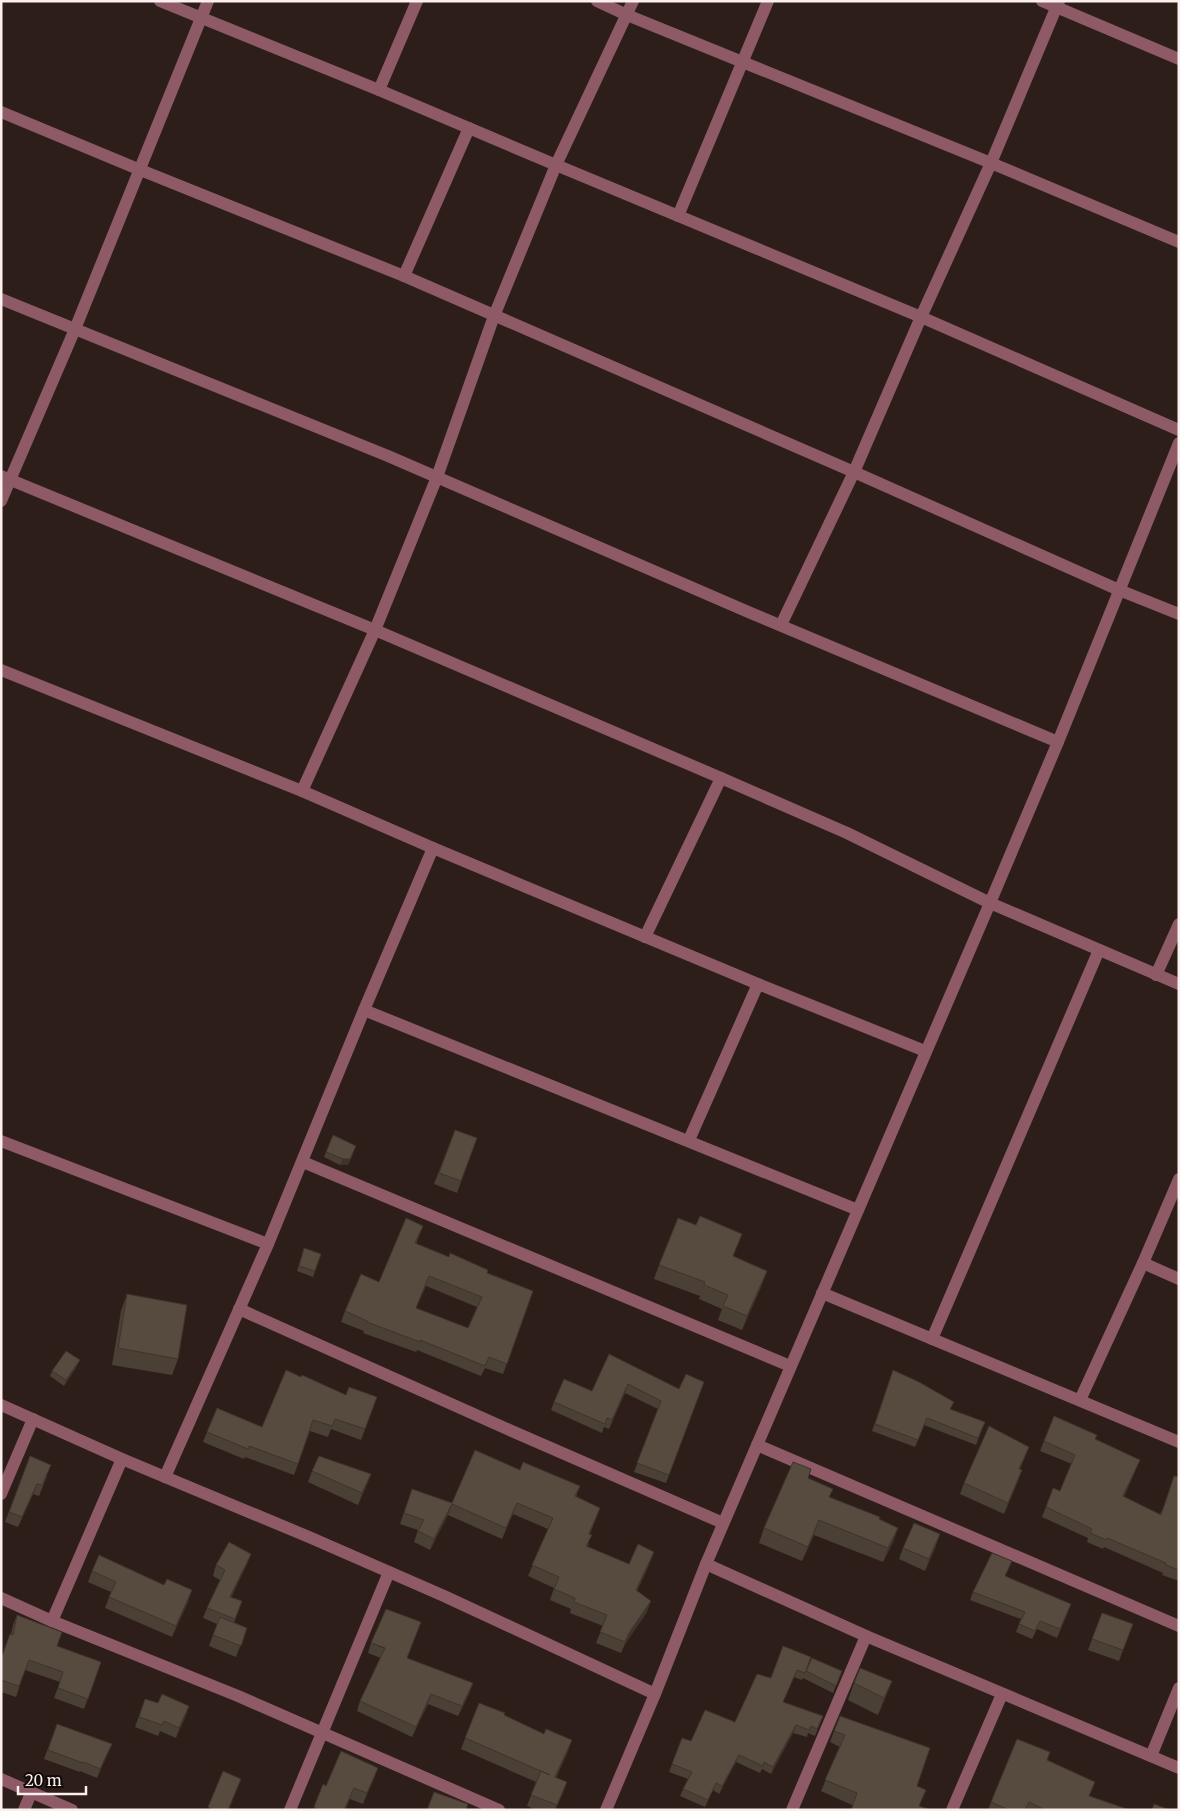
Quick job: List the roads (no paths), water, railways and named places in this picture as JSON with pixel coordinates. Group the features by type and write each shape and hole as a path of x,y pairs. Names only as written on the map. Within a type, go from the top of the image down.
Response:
{"street":[{"path":"160,1 379,90 921,317 1179,430"},
{"path":"1,501 6,478 74,329 208,1"},
{"path":"379,90 416,1"},
{"path":"597,1 1179,242"},
{"path":"302,791 375,630 437,477 494,316 556,165 633,1"},
{"path":"678,216 768,1"},
{"path":"1042,1 1058,4 1179,59"},
{"path":"781,625 854,472 921,317 992,163 1058,4"},
{"path":"1,112 138,170 404,276 1119,590 1179,614"},
{"path":"404,276 470,128"},
{"path":"1,298 437,477 1058,742"},
{"path":"606,1810 655,1694 706,1564 1058,742 1179,443"},
{"path":"6,478 375,630 722,778 847,833 990,903 1179,984"},
{"path":"1,670 302,791 645,937 926,1051"},
{"path":"645,937 722,778"},
{"path":"165,1477 303,1162 364,1010 433,848"},
{"path":"1156,975 1179,924"},
{"path":"932,1339 1099,950"},
{"path":"690,1140 758,984"},
{"path":"364,1010 690,1140 858,1210"},
{"path":"1,1141 268,1244"},
{"path":"303,1162 790,1366"},
{"path":"1080,1400 1179,1179"},
{"path":"1143,1263 1179,1279"},
{"path":"822,1293 1179,1442"},
{"path":"239,1309 723,1524"},
{"path":"1,1406 33,1418 122,1459 389,1572 655,1694"},
{"path":"1,1494 33,1418"},
{"path":"757,1444 1179,1626"},
{"path":"52,1621 122,1459"},
{"path":"706,1564 866,1636 1179,1768"},
{"path":"290,1810 389,1572"},
{"path":"1,1598 52,1621 238,1696 499,1810"},
{"path":"792,1810 866,1636"},
{"path":"1151,1756 1179,1688"},
{"path":"952,1810 1002,1694"},
{"path":"1,1779 72,1810"},
{"path":"24,1810 31,1792"}]}
